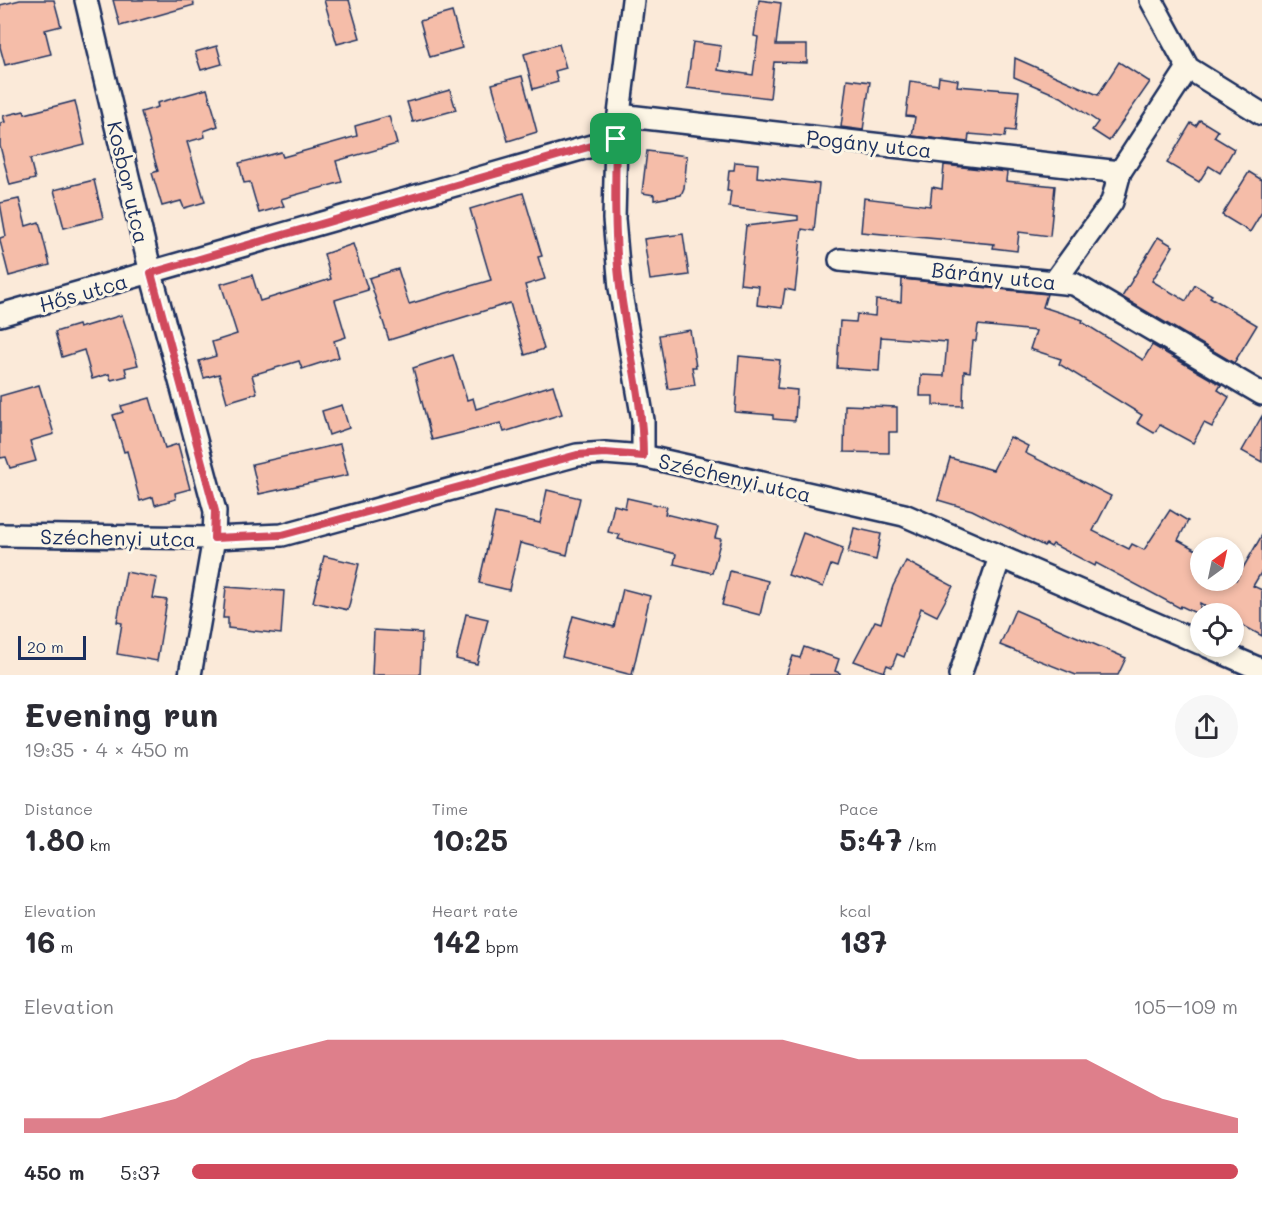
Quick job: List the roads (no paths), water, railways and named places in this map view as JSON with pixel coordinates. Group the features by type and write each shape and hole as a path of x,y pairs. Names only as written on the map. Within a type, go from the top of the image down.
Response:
{"street":[{"name":"Kosbor utca","path":"86,0 151,273 215,511 214,538 189,675"},
{"path":"633,0 616,139 614,219 620,288 641,409 643,456"},
{"path":"1151,0 1188,68 1262,114"},
{"path":"1055,281 1112,202 1120,172 1188,68"},
{"name":"Pogány utca","path":"619,115 1120,172"},
{"name":"Hős utca","path":"0,315 616,139"},
{"name":"Bárány utca","path":"840,260 1074,284 1262,394"},
{"name":"Széchenyi utca","path":"0,535 214,538 282,535 577,455 605,453 643,456 904,515 1190,639"},
{"path":"960,675 1000,557"},
{"path":"1232,657 1262,670"}]}
